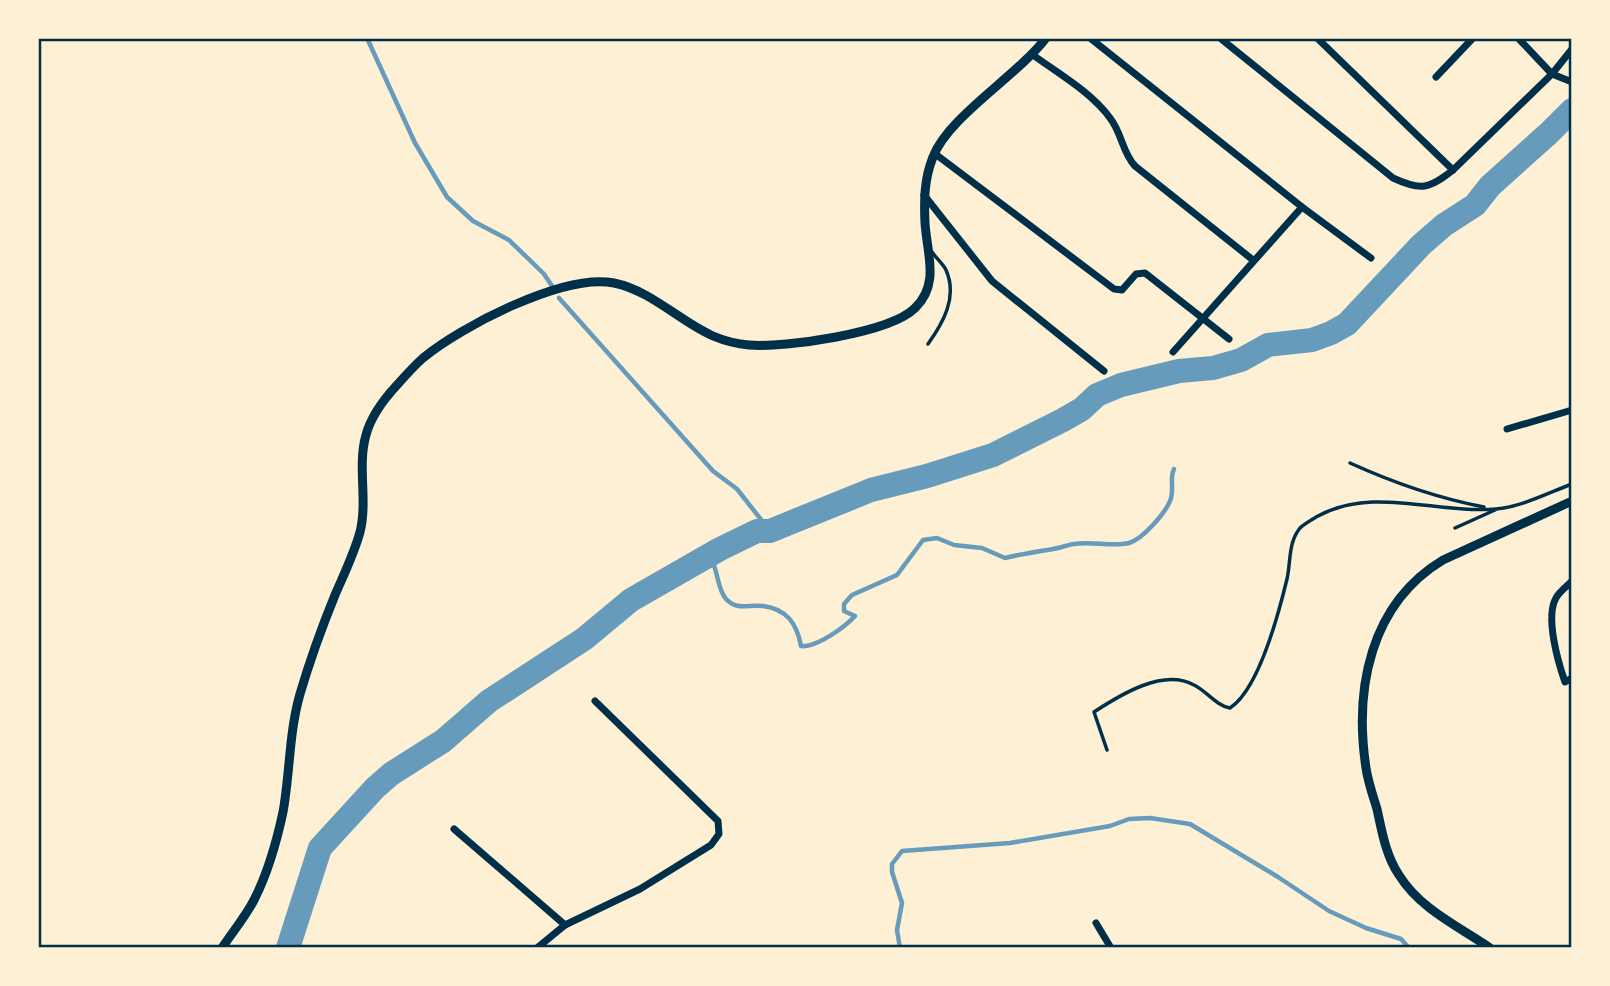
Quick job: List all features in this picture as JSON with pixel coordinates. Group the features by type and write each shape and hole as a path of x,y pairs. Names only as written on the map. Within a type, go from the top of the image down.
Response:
{"street":[{"path":"222,947 255,899 283,813 296,710 311,655 360,530 366,435 379,406 424,357 462,333 532,297 572,284 593,281 630,288 697,328 734,344 773,344 833,337 881,328 898,321 915,309 930,281 924,195 934,153 959,121 1033,55 1046,38"},
{"path":"1090,38 1302,207 1371,258"},
{"path":"1220,38 1393,178 1422,187 1436,184 1453,170 1552,74 1572,49"},
{"path":"1317,38 1453,170"},
{"path":"1436,77 1473,38"},
{"path":"1518,38 1552,74 1571,82"},
{"path":"1033,55 1081,89 1110,117 1117,127 1127,157 1135,166 1253,260"},
{"path":"934,153 1114,289 1124,289 1136,274 1145,273 1229,340"},
{"path":"924,195 992,281 1104,371"},
{"path":"1173,352 1302,207"},
{"path":"1507,429 1572,410"},
{"path":"1490,947 1414,896 1390,860 1366,767 1363,695 1365,681 1370,654 1388,614 1410,583 1443,560 1572,501"},
{"path":"1572,581 1556,597 1552,608 1557,658 1565,682 1572,678"},
{"path":"537,947 565,925 640,889 685,862 715,841 720,827 718,821 595,701"},
{"path":"454,829 565,925"},
{"path":"1096,923 1111,947"}],"lane":[{"path":"928,344 944,321 949,305 946,269 929,249"},
{"path":"1350,463 1398,484 1455,502 1497,509"},
{"path":"1455,528 1497,509 1522,503 1572,484"},
{"path":"1107,750 1094,712 1141,685 1180,680 1202,689 1222,706 1230,708 1238,703 1247,691 1275,624 1288,574 1288,554 1300,528 1317,516 1365,501 1442,508 1497,509"}],"waterway":[{"path":"367,38 415,143 447,197 473,221 509,240 544,274 554,289"},
{"path":"288,948 320,848 375,788 391,774 443,741 489,701 584,639 631,600 757,531 770,531 871,490 993,455 1063,420 1082,409 1097,395 1121,385 1179,371 1213,368 1241,360 1268,345 1312,340 1331,333 1347,324 1421,245 1444,225 1475,205 1490,186 1572,110"},
{"path":"559,298 713,471 737,489 770,531"},
{"path":"702,559 713,563 721,591 730,603 778,610 794,624 801,646 807,646 830,636 850,621 855,616 844,611 844,604 852,595 897,575 923,540 937,538 954,545 982,548 1005,558 1074,544 1122,544 1135,541 1159,519 1167,506 1171,497 1174,469"},
{"path":"900,948 897,930 902,903 892,864 902,851 1010,843 1110,826 1129,819 1150,818 1190,824 1329,911 1366,928 1401,939 1409,948"}]}
